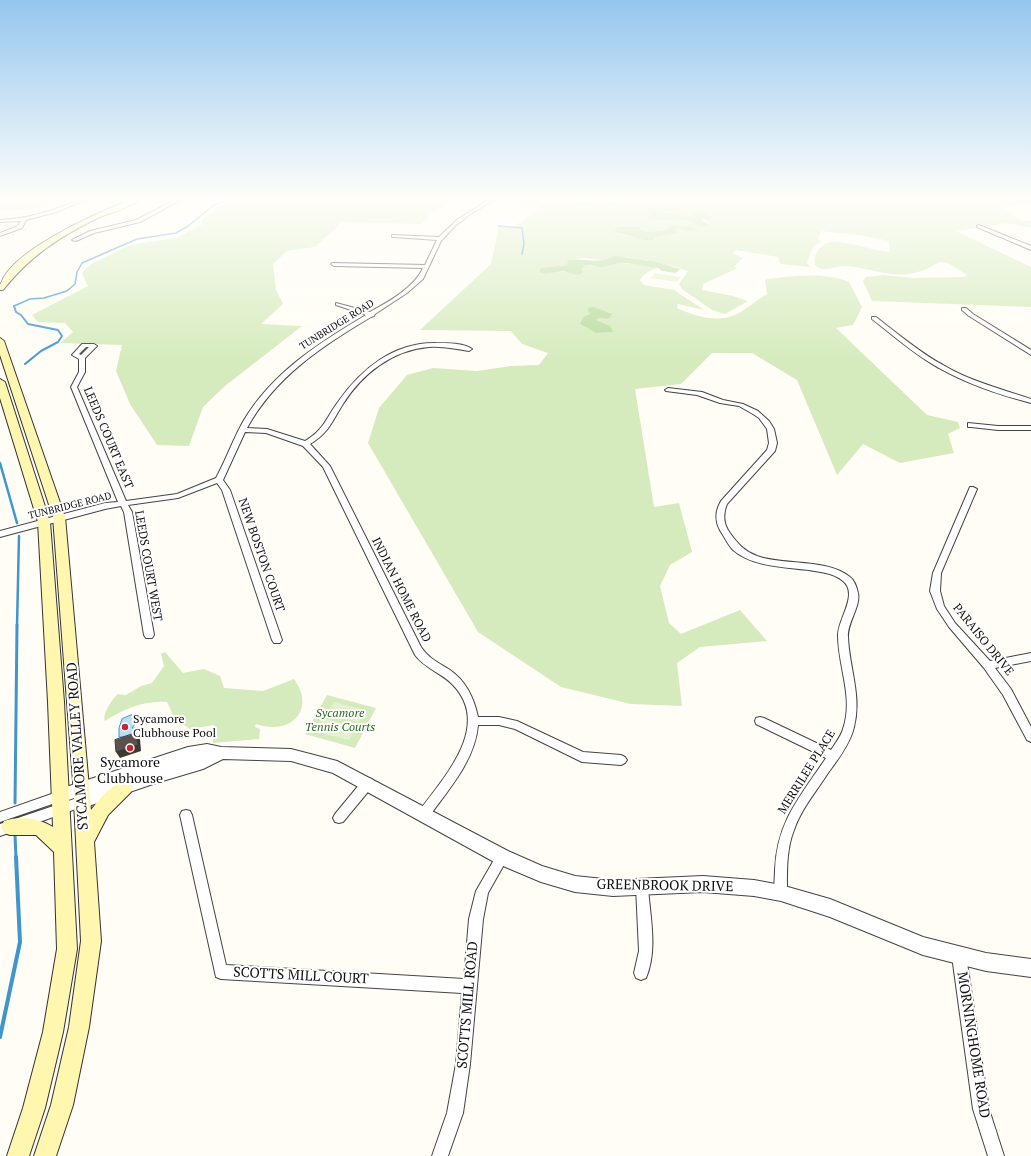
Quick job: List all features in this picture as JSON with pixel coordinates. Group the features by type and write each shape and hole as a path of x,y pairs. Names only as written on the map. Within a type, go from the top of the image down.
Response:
{"main road":[{"path":"0,276 22,253"},
{"path":"0,286 16,266 32,253"},
{"name":"SYCAMORE VALLEY ROAD","path":"0,341 3,362 59,517 82,795 91,941 79,1027 62,1105 46,1156"},
{"name":"SYCAMORE VALLEY ROAD","path":"0,382 44,522 56,702 67,949 53,1032 34,1108 18,1156"},
{"path":"85,842 90,828 105,803 125,786"},
{"path":"3,825 38,827 51,834 62,848"}],"street":[{"name":"TUNBRIDGE ROAD","path":"0,534 59,517 123,503 178,496 220,480 242,430 253,411 284,375 314,350 401,296 420,280 432,253"},
{"path":"334,264 426,268"},
{"path":"338,304 372,315"},
{"path":"964,309 971,315 1031,352"},
{"path":"874,318 911,348 942,367 983,385 1031,401"},
{"path":"306,444 320,437 326,430 334,412 347,393 380,361 391,354 406,348 431,345 456,346 469,349"},
{"name":"LEEDS COURT EAST","path":"82,358 82,372 74,387 123,503"},
{"name":"MERRILEE PLACE","path":"668,390 696,393 723,402 741,405 758,415 769,426 773,433 774,442 771,451 724,503 720,510 720,521 726,536 737,548 754,558 774,564 818,567 833,570 845,577 851,584 854,594 843,634 852,698 849,727 834,757 805,797 790,823 782,851 781,893"},
{"path":"971,425 998,428 1031,428"},
{"name":"INDIAN HOME ROAD","path":"242,430 267,431 286,436 306,444 326,466 414,646 425,659 457,682 470,699 475,721 472,737 464,759 424,814"},
{"name":"NEW BOSTON COURT","path":"220,480 226,490 277,640"},
{"name":"PARAISO DRIVE","path":"973,489 937,573 935,591 940,607 952,625 988,665 1007,692 1031,737"},
{"name":"LEEDS COURT WEST","path":"123,503 128,512 149,635"},
{"path":"988,665 1031,658"},
{"path":"475,721 499,721 517,724 582,756 621,760"},
{"path":"760,721 834,757"},
{"name":"GREENBROOK DRIVE","path":"60,802 82,795 188,753 207,750 221,753 266,753 291,755 337,768 368,783 502,857 542,874 575,884 613,888 703,884 754,888 781,893 830,908 923,946 986,962 1031,968"},
{"name":"GREENBROOK DRIVE","path":"82,795 125,786 203,762 221,753"},
{"path":"339,818 368,783"},
{"path":"3,825 60,802"},
{"name":"SCOTTS MILL COURT","path":"186,816 221,972 470,986"},
{"name":"SCOTTS MILL ROAD","path":"440,1156 455,1113 463,1064 476,919 482,891 502,857"},
{"path":"641,973 646,951 642,887"},
{"name":"MORNINGHOME ROAD","path":"959,956 981,1109 996,1156"}],"green space":[{"path":"114,253 285,253 273,264 276,290 283,304 261,324 302,326 225,386 203,407 189,446 157,445 130,404 116,371 122,345 60,343 73,332 65,323 38,322 32,315 88,286 82,273 91,264"},
{"path":"493,253 732,253 743,258 735,266 736,269 703,284 702,290 733,296 748,301 725,314 712,310 682,289 679,284 688,271 673,266 661,265 646,260 627,257 602,260 582,258 570,260 567,265 542,268 539,272 545,274 557,271 568,272 584,266 619,263 637,264 658,268 648,272 640,280 644,285 674,290 704,310 678,304 677,308 706,318 728,317 743,310 767,294 765,280 768,279 819,276 849,282 862,307 853,325 836,328 927,415 958,422 960,428 948,434 954,453 900,463 863,444 837,475 797,380 752,353 712,353 681,384 635,389 654,507 679,503 692,552 670,565 660,586 669,623 681,634 740,610 767,641 700,647 677,663 682,706 631,704 561,687 478,632 368,443 379,408 407,375 433,368 477,371 511,366 539,365 548,353 522,344 511,331 420,330 491,264","holes":["599,310 610,313 612,316 607,319 599,318 596,320 611,326 613,332 596,333 580,324 583,317"]},
{"path":"754,253 810,253 807,263 810,267 780,264 778,257"},
{"path":"1002,253 1031,267 1031,307 872,301 863,281 866,277 884,275 914,278 964,277 967,275 948,263 939,262 920,271 900,275 846,266 822,269 815,265 816,254"},
{"path":"615,256 656,262 680,269 676,273 662,271 658,268 619,263 602,267 591,265 584,266 581,269 583,273 577,275 563,271 545,274 539,272 541,268 567,265 568,260 606,260"},
{"path":"655,273 681,277 677,282 651,278"},
{"path":"594,307 612,314 611,317 607,319 599,318 596,320 611,326 613,332 596,333 580,324 583,317 590,314 588,308"},
{"path":"165,652 183,673 204,669 220,676 224,688 263,691 294,679 300,690 302,700 301,710 297,717 290,723 269,727 256,724 255,727 260,729 259,739 213,743 214,725 190,729 175,719 167,702 151,702 134,706 105,721 104,718 106,711 110,703 118,694 126,695 141,686 152,683 164,666 161,654"},
{"name":"Sycamore Tennis Courts","path":"327,695 376,708 355,748 305,734"},
{"path":"334,702 365,710 359,722 327,714"},
{"path":"324,719 356,727 349,740 317,732"}],"water":[{"name":"Sycamore Clubhouse Pool","path":"132,715 136,723 132,728 136,728 137,731 129,737 119,737 119,728 122,719"}],"building":[{"path":"136,733 138,745 116,752 115,740"}],"waterway":[{"path":"14,306 30,299 44,298 67,291 75,284 77,272 82,263 105,253"},
{"path":"14,306 16,312 21,315 28,324 58,330 62,336 58,342 41,351 25,364"},
{"path":"0,463 17,523"},
{"path":"17,626 19,536"},
{"path":"15,803 17,625"},
{"path":"15,835 16,858"},
{"path":"0,1037 20,942 16,857"}],"place":[{"name":"Sycamore Clubhouse Pool","path":"125,727"},
{"name":"Sycamore Clubhouse","path":"130,748"}]}
